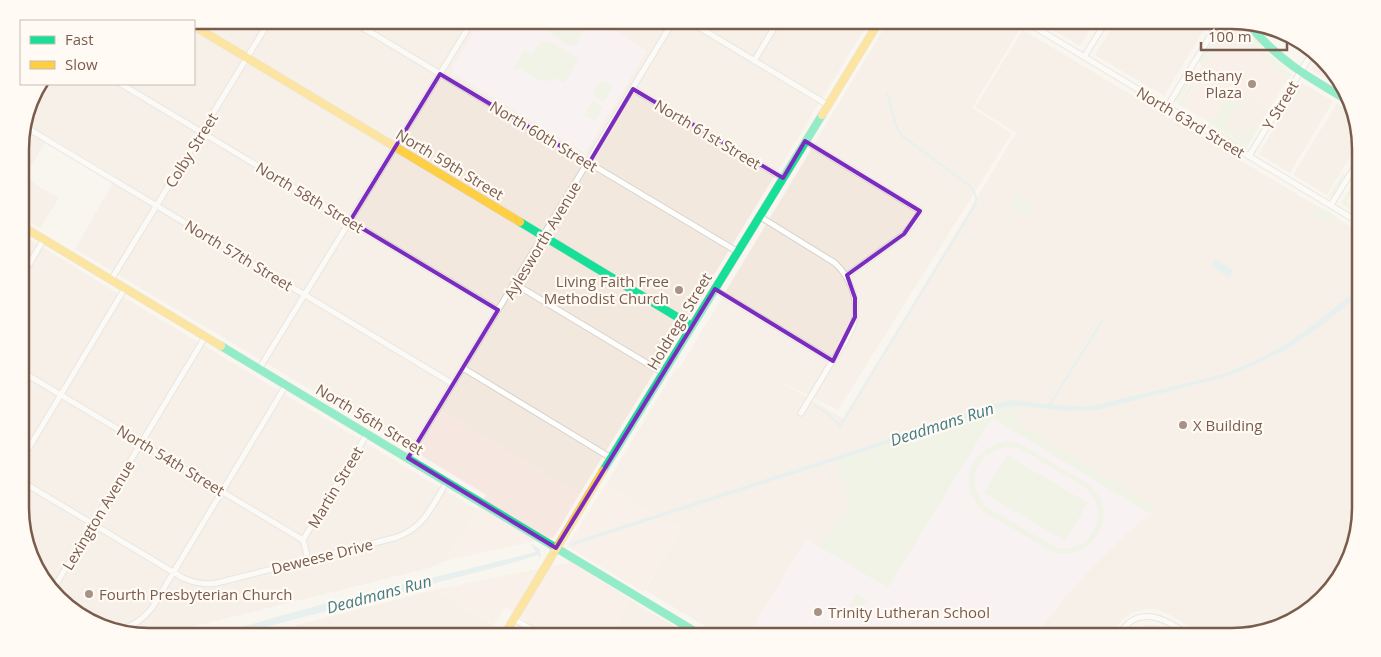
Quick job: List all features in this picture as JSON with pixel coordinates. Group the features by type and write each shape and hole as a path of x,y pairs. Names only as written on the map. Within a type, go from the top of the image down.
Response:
{"main road":[{"name":"North 59th Street","path":"199,29 692,326"},
{"name":"Holdrege Street","path":"508,628 874,30"},
{"path":"1254,31 1271,51 1300,72 1340,96"},
{"name":"North 56th Street","path":"29,231 689,628"}],"street":[{"name":"Colby Street","path":"111,280 265,29"},
{"path":"259,369 468,29"},
{"name":"Aylesworth Avenue","path":"408,458 589,163 669,29"},
{"path":"701,29 828,104"},
{"path":"754,61 773,29"},
{"name":"North 63rd Street","path":"1038,29 1352,217"},
{"path":"1084,57 1101,29"},
{"path":"1167,107 1213,29"},
{"name":"North 60th Street","path":"366,30 738,252"},
{"name":"Y Street","path":"1249,156 1309,57"},
{"name":"North 58th Street","path":"123,85 498,310"},
{"name":"North 61st Street","path":"633,89 782,178"},
{"name":"North 57th Street","path":"30,130 453,384"},
{"path":"805,141 920,211 904,234 846,276"},
{"path":"1331,205 1352,171"},
{"path":"759,216 838,266 853,289 855,298 855,317 849,334 801,413"},
{"path":"29,264 44,239"},
{"path":"515,284 663,374"},
{"path":"29,448 125,288"},
{"path":"714,290 833,361"},
{"name":"Lexington Avenue","path":"56,584 205,337"},
{"path":"463,368 611,458"},
{"name":"North 54th Street","path":"29,375 303,540"},
{"path":"129,627 149,612 286,385"},
{"name":"Martin Street","path":"303,540 367,434"},
{"name":"Deweese Drive","path":"29,486 174,572 193,582 213,584 407,533 419,525 447,482"},
{"path":"303,540 308,559"},
{"path":"1124,628 1132,620 1150,616 1164,620 1177,628"},
{"path":"514,619 530,628"}],"highlighted area":[{"path":"440,74 589,163 633,89 783,178 805,141 920,211 904,234 847,275 855,298 855,317 833,361 715,289 556,548 408,458 498,310 350,221"}],"shaded area":[{"path":"195,29 864,29 579,495 442,411 417,453 75,249 116,177 49,136 29,169 31,125 38,103 47,85 195,85"},
{"path":"476,29 612,29 647,51 585,153 453,73 453,67"},
{"path":"884,29 1017,29 1019,30 972,108 1012,133 838,410 779,381 843,418 1016,133 975,107 1023,30 1352,227 1352,508 1350,532 1346,547 1336,568 1322,587 1299,608 1271,622 1240,628 1191,628 1170,615 1158,610 1147,609 1130,614 1115,628 1041,628 1095,564 1157,508 1021,425 834,458 850,500 821,548 806,540 752,628 708,628 645,590 685,523 676,526 606,484 676,368 679,369"},
{"path":"1051,29 1090,29 1080,46"},
{"path":"1111,29 1205,29 1164,96 1095,55"},
{"path":"1225,29 1242,30 1264,56 1290,75 1269,110 1234,89 1213,125 1179,104"},
{"path":"1315,63 1331,82 1311,70"},
{"path":"1302,83 1333,101 1290,173 1259,154"},
{"path":"1234,89 1269,110 1247,145 1213,125"},
{"path":"1337,103 1344,108 1351,133 1352,154 1327,195 1293,175"},
{"path":"29,179 59,198 40,228 29,221"},
{"path":"29,239 477,510 444,561 429,568 188,628 125,626 103,619 76,603 64,593 45,568 38,554 30,524"},
{"path":"442,411 579,495 554,537 444,561 486,495 417,453"},
{"path":"992,418 1150,514 1095,564 1041,628 752,628 806,540 888,587"},
{"path":"606,484 676,526 685,523 643,592 567,546"},
{"path":"571,562 631,600 615,628 539,628 505,607 493,625 434,590"},
{"path":"434,590 497,628 286,628"},
{"path":"631,600 676,628 615,628"},
{"path":"529,621 540,628 525,628"},
{"path":"1156,625 1163,628 1138,628 1141,626"}],"green space":[{"path":"546,29 585,29 581,36 578,37 580,39 575,46 565,44"},
{"path":"1219,29 1223,29 1201,65 1199,63 1200,60"},
{"path":"1224,30 1227,34 1223,36 1205,66 1202,67 1201,66"},
{"path":"1240,30 1244,30 1275,63 1291,74 1285,84 1280,80 1285,80 1284,75 1251,45"},
{"path":"1245,30 1248,30 1265,51 1292,73 1276,63"},
{"path":"548,41 579,58 564,84 556,78 549,82 542,78 540,82 522,70 515,69 515,65 522,52 532,53 541,42"},
{"path":"1193,71 1197,71 1177,104 1175,101"},
{"path":"1198,72 1201,76 1198,81 1196,80 1183,101 1186,104 1184,108 1178,104"},
{"path":"604,81 613,87 604,103 595,98 594,93 595,87 599,82"},
{"path":"1234,87 1270,108 1269,110 1238,91 1234,103 1237,105 1226,122 1226,126 1232,130 1231,132 1242,139 1250,127 1257,131 1247,146 1208,122 1210,117 1214,119"},
{"path":"593,101 603,107 595,121 584,115"},
{"path":"1207,123 1249,149 1245,149 1208,128"},
{"path":"1344,171 1345,175 1333,196 1327,199"},
{"path":"1352,185 1352,194 1347,201 1351,207 1350,209 1341,203"},
{"path":"1016,193 1033,204 1026,215 1009,205"},
{"path":"1318,206 1335,216 1329,226 1312,215"},
{"path":"1009,402 1021,425 1157,508 1150,514 992,418 888,588 821,548 850,500 834,458"},
{"path":"1008,441 1020,444 1093,488 1102,503 1104,515 1102,526 1096,537 1088,545 1078,551 1066,554 1053,552 982,511 974,500 970,489 971,467 985,450 995,444","holes":["1013,447 1020,449 1083,486 1092,496 1097,507 1098,518 1095,529 1079,545 1068,548 1055,547 987,507 980,497 975,477 983,459 1001,449"]},
{"path":"1007,455 1088,503 1065,541 984,493"},
{"path":"857,594 868,601 861,612 850,605"}],"water":[{"path":"1216,259 1233,270 1229,277 1211,266"},
{"name":"Deadmans Run","path":"1352,294 1352,301 1321,326 1284,351 1231,375 1098,410 1066,411 1023,406 1001,407 571,546 570,543 996,404 1012,400 1081,407 1096,405 1226,373 1282,347"},
{"name":"Deadmans Run","path":"530,543 540,549 540,558 538,555 261,628 235,628 324,604 536,552"}],"waterway":[{"path":"839,428 975,205 976,200 975,193 971,187 901,135 894,121 887,94"},
{"path":"1049,406 1102,321"},
{"path":"814,405 827,413 840,425"}],"traffic: fast":[{"path":"1255,31 1281,57 1339,95"},
{"path":"603,471 822,115"},
{"path":"520,222 692,326"},
{"path":"221,346 689,628"}],"traffic: slow":[{"path":"199,29 520,222"},
{"path":"822,115 875,29"},
{"path":"29,230 221,346"},
{"path":"508,628 603,471"}],"place":[{"name":"Bethany Plaza","path":"1252,84"},
{"name":"Living Faith Free Methodist Church","path":"679,290"},
{"name":"X Building","path":"1183,425"},
{"name":"Fourth Presbyterian Church","path":"89,594"},
{"name":"Trinity Lutheran School","path":"818,612"}]}
